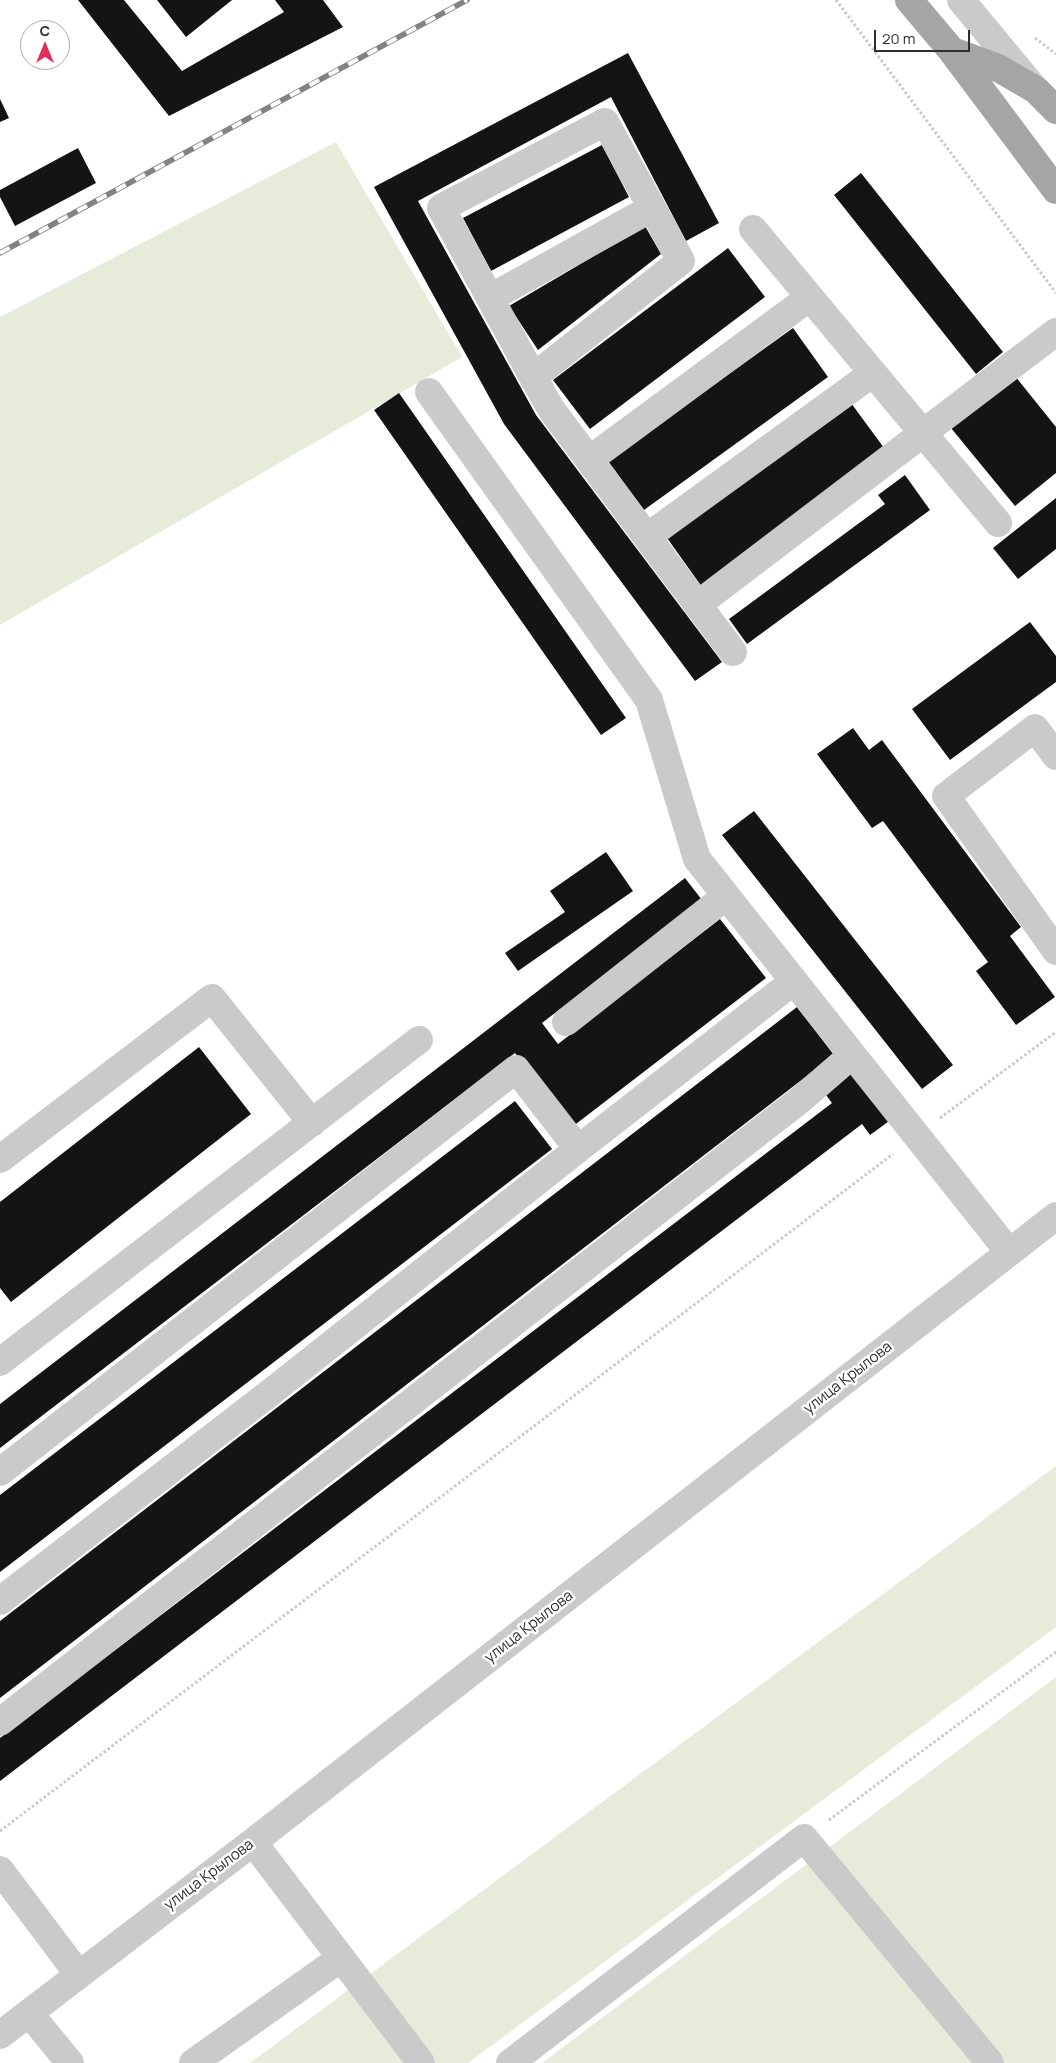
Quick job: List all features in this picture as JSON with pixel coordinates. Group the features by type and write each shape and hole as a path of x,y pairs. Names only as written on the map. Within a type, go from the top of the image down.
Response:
{"main road":[{"path":"909,0 952,51 1056,190"},
{"path":"952,51 998,68 1036,90 1056,110"}],"street":[{"path":"961,0 1036,90"},
{"path":"533,376 682,261 605,122 441,208 551,409 733,652"},
{"path":"490,298 652,208"},
{"path":"753,230 998,523"},
{"path":"589,460 810,297"},
{"path":"697,605 1056,332"},
{"path":"647,537 873,373"},
{"path":"429,392 649,700 696,859 1009,1252"},
{"path":"1053,941 946,796 1035,728 1056,756"},
{"path":"566,1022 726,896"},
{"path":"0,1601 271,1392 794,981"},
{"path":"0,1159 212,998 312,1122"},
{"path":"4,1350 312,1122 419,1040"},
{"path":"0,1722 800,1100 852,1055"},
{"path":"0,1472 516,1069 578,1149"},
{"name":"улица Крылова","path":"0,2035 253,1842 1056,1216"},
{"path":"510,2063 804,1838 990,2063"},
{"path":"253,1842 421,2063"},
{"path":"0,1870 79,1975"},
{"path":"193,2063 341,1958"},
{"path":"29,2013 70,2063"}],"path":[{"path":"836,0 1056,293"},
{"path":"0,1831 1056,1032"},
{"path":"804,1838 1056,1652"}],"green space":[{"path":"336,142 462,357 0,625 0,317"},
{"path":"1056,1466 1056,1627 468,2063 250,2063"},
{"path":"1056,1677 1056,2063 542,2063"}],"building":[{"path":"78,0 124,0 182,71 284,12 275,0 323,0 343,27 169,116"},
{"path":"157,0 232,0 186,37"},
{"path":"628,53 719,223 686,241 611,97 418,201 536,415 722,662 695,681 504,424 374,187"},
{"path":"0,99 9,118 0,122"},
{"path":"602,145 629,197 491,271 463,218"},
{"path":"78,148 96,183 15,226 0,197 0,190"},
{"path":"861,173 1003,352 976,374 834,195"},
{"path":"645,226 661,254 538,350 509,306"},
{"path":"728,248 765,297 590,429 553,380"},
{"path":"793,328 828,377 644,510 608,461"},
{"path":"1015,376 1056,427 1056,473 1015,506 951,428"},
{"path":"399,393 626,718 601,735 374,410"},
{"path":"851,403 887,452 702,587 667,538"},
{"path":"905,475 930,510 747,644 729,619 885,504 878,495"},
{"path":"1056,498 1056,549 1018,579 993,548"},
{"path":"1030,622 1056,656 1056,682 950,760 912,709"},
{"path":"853,728 869,750 882,740 1021,927 1010,936 1055,997 1016,1025 976,971 988,962 883,821 872,828 817,754"},
{"path":"754,811 953,1065 922,1089 722,835"},
{"path":"606,852 633,891 518,971 505,953 565,912 550,891"},
{"path":"685,878 702,900 542,1023 558,1044 720,919 766,978 572,1127 515,1053 0,1448 0,1404"},
{"path":"797,1007 834,1055 0,1698 0,1621"},
{"path":"199,1047 251,1114 11,1302 0,1288 0,1202"},
{"path":"850,1071 896,1116 870,1135 862,1124 0,1781 0,1738 832,1103 823,1091"},
{"path":"515,1101 552,1149 0,1572 0,1495"}],"railway":[{"path":"0,253 467,0"}]}
